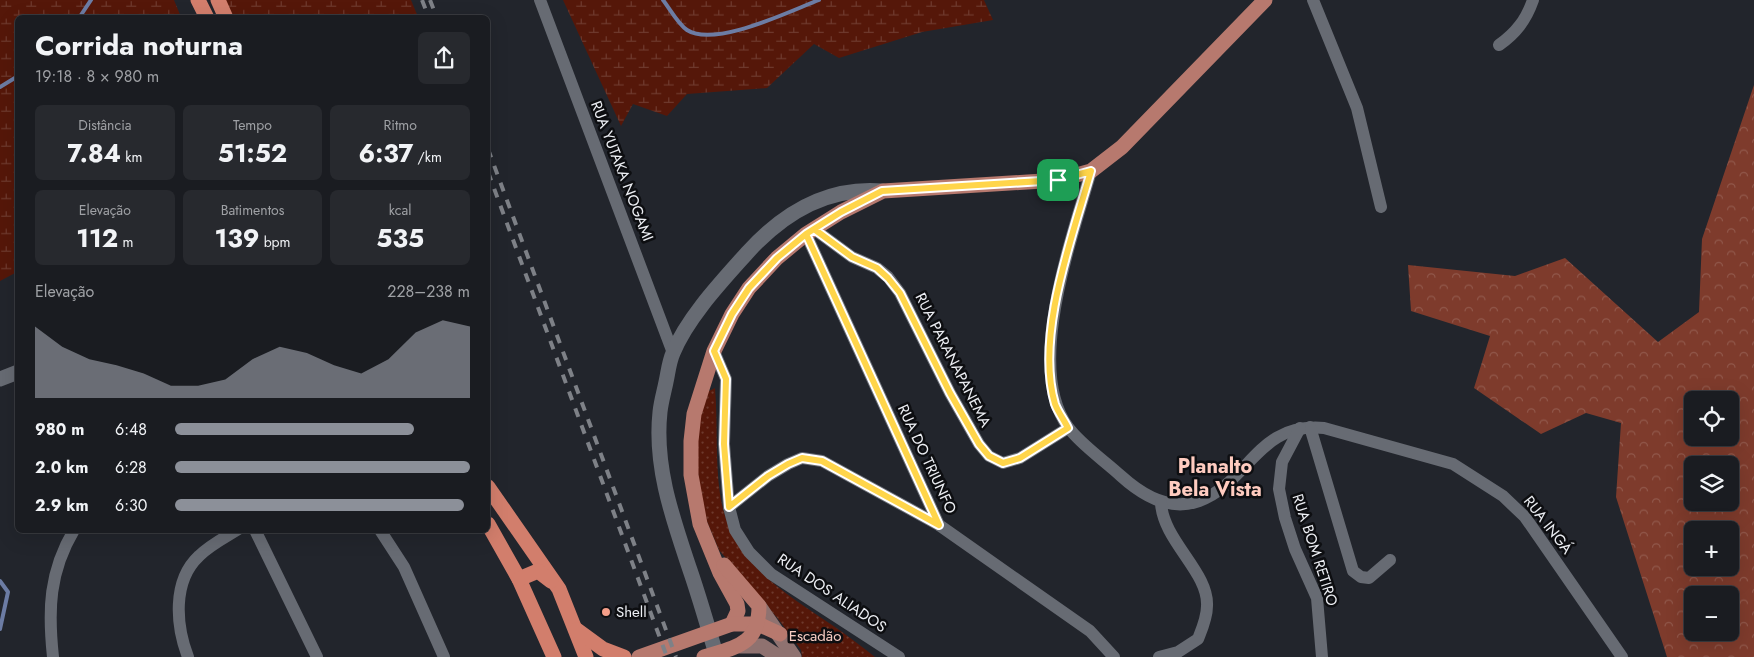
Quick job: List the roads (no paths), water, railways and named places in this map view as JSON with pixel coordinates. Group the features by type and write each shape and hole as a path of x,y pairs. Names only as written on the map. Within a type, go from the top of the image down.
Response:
{"highway":[{"path":"198,0 206,15"},
{"path":"218,0 225,15"},
{"path":"490,490 559,589 577,630 586,657"},
{"path":"490,528 519,579 556,656"},
{"path":"519,579 538,571 547,576 559,589"},
{"path":"577,630 603,649 624,657"}],"main road":[{"path":"727,626 738,611 737,604 708,546 700,524 693,495 691,441 694,414 714,351 732,314 749,288 777,258 810,231 882,191 1058,180 1091,171 1122,147 1265,0"},
{"path":"708,546 759,606 794,657"},
{"path":"736,647 755,632 758,624 759,606"},
{"path":"642,656 727,626 758,624 780,634"},
{"path":"704,657 736,647 762,646 779,657"}],"street":[{"name":"RUA YUTAKA NOGAMI","path":"540,0 673,353"},
{"path":"1313,0 1357,108 1381,207"},
{"path":"1499,45 1519,28 1533,0"},
{"path":"1091,171 1052,321 1051,377 1056,405 1068,428 1133,487 1161,502 1197,502 1216,493 1269,441 1305,428 1352,571 1361,577 1369,578 1390,560"},
{"path":"716,657 699,596 675,528 666,495 660,456 660,411 673,353 714,290 752,248 783,221 815,200 860,189 882,191"},
{"name":"RUA PARANAPANEMA","path":"810,231 852,257 877,268 900,293 950,393 979,444 989,456 1003,463 1020,458 1068,428"},
{"name":"RUA DO TRIUNFO","path":"810,231 939,525 1090,631 1114,657"},
{"name":"RUA DOS ALIADOS","path":"714,351 726,379 724,444 729,507 735,530 749,552 771,574 899,657"},
{"path":"0,380 15,373"},
{"name":"RUA BOM RETIRO","path":"1305,428 1282,462 1279,489 1285,518 1295,549 1317,598 1322,657"},
{"name":"RUA INGÁ","path":"1305,428 1324,428 1453,464 1503,496 1525,516 1622,657"},
{"path":"729,507 768,476 802,458 822,461 939,525"},
{"path":"1159,657 1178,652 1198,640 1208,605 1204,589 1168,531 1162,514 1161,502"},
{"path":"53,657 50,623 51,588 73,533"},
{"path":"188,657 182,642 179,614 180,592 187,572 198,557 233,533"},
{"path":"257,533 317,657"},
{"path":"382,533 404,567 444,657"}],"waterway":[{"path":"81,15 91,0"},
{"path":"663,0 677,20 687,30 700,34 715,34 753,26 819,0"},
{"path":"0,87 15,78"},
{"path":"0,581 8,592 0,629"}],"railway":[{"path":"422,0 428,15"},
{"path":"430,0 436,15"},
{"path":"490,154 676,657"},
{"path":"490,177 667,657"}],"place":[{"name":"Shell","path":"606,612"}],"district":[{"name":"Planalto Bela Vista","path":"1215,478"}],"park label":[{"name":"Escadão","path":"815,636"}]}
